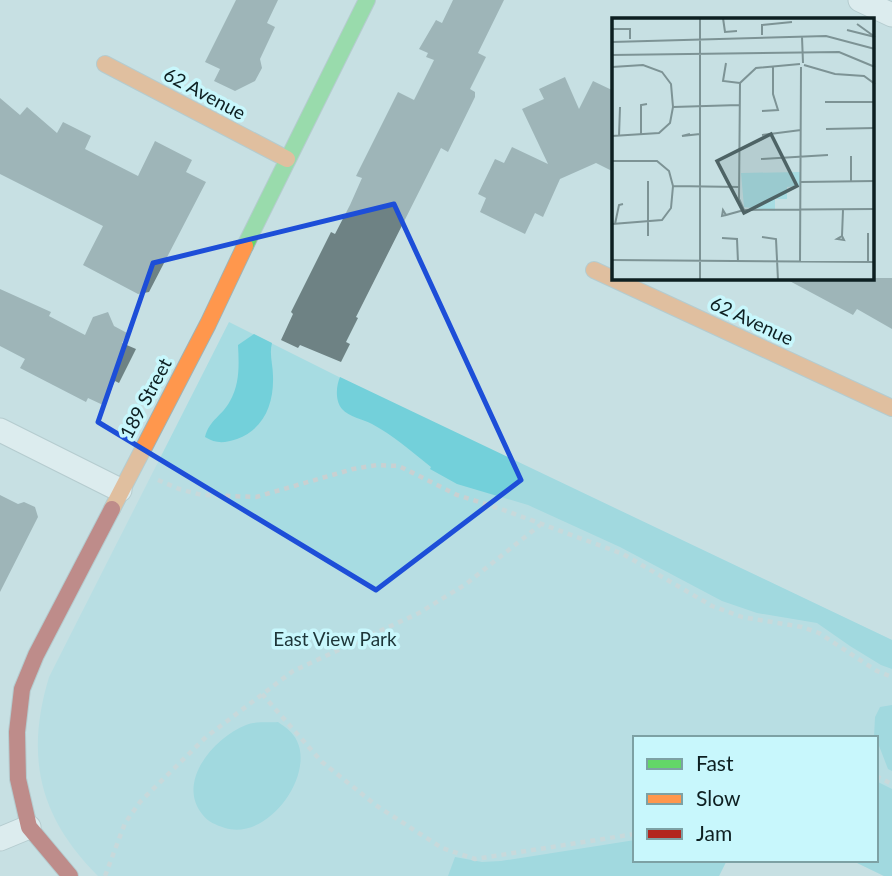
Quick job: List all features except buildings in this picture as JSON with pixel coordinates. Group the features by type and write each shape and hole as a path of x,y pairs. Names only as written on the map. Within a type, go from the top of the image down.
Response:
{"street":[{"name":"189 Street","path":"29,827 18,779 18,732 22,689 36,654 208,324 367,0"},
{"path":"860,0 892,15"},
{"name":"62 Avenue","path":"105,64 287,159"},
{"name":"62 Avenue","path":"594,270 612,278"},
{"name":"62 Avenue","path":"616,280 892,408"},
{"path":"0,429 120,490"},
{"path":"0,839 29,827 70,876"}],"path":[{"path":"153,478 202,495 256,497 353,469 377,465 399,466 457,495 623,554 712,606 742,617 802,627 819,633 877,671 892,677"},
{"path":"105,876 125,823 140,803 206,737 293,671 419,613 466,584 540,524"},
{"path":"262,694 322,762 377,806 442,848 475,859 633,834"}],"highlighted area":[{"path":"394,204 521,480 376,590 98,422 153,263"}],"green space":[{"name":"East View Park","path":"229,322 379,397 892,640 892,876 884,876 855,862 878,862 878,736 633,736 633,862 726,862 719,876 98,876 62,831 42,784 38,734 49,677"}],"shaded area":[{"path":"254,334 272,343 273,386 269,406 261,422 246,435 228,441 213,441 205,437 207,431 227,406 236,388 238,345"},
{"path":"340,377 892,640 892,669 850,646 817,623 757,613 722,601 620,547 528,505 457,484 430,469 431,467 387,433 345,412 337,398"},
{"path":"892,705 892,771 888,769 878,736 874,736 875,717 880,707"},
{"path":"278,722 295,738 301,755 299,771 284,803 257,825 241,829 225,828 210,821 202,814 195,801 196,775 203,762 222,739 234,731 253,723"},
{"path":"878,782 892,789 892,876 884,876 855,862 878,862"},
{"path":"633,840 633,862 726,862 719,876 448,876 455,857 482,862"}],"traffic: fast":[{"path":"245,246 367,0"}],"traffic: slow":[{"path":"105,64 287,159"},
{"path":"112,509 208,324 245,246"},
{"path":"594,270 612,278"},
{"path":"616,280 892,408"}],"traffic: jam":[{"path":"70,876 29,827 18,779 17,732 22,689 36,655 112,509"}]}
